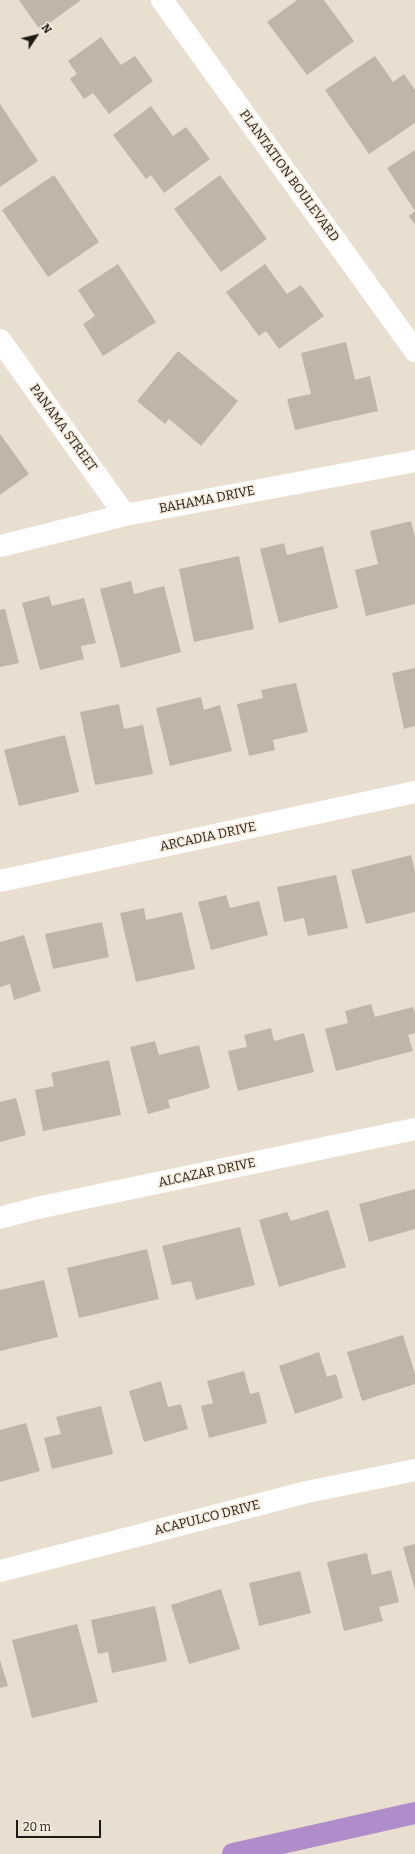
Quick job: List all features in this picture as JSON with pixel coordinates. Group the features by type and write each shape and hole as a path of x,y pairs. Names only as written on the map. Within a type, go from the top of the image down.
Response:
{"highway":[{"path":"233,1854 415,1813"}],"street":[{"name":"PLANTATION BOULEVARD","path":"162,0 415,351"},
{"name":"PANAMA STREET","path":"0,340 125,515"},
{"name":"BAHAMA DRIVE","path":"0,546 125,515 415,461"},
{"name":"ARCADIA DRIVE","path":"0,881 415,792"},
{"name":"ALCAZAR DRIVE","path":"0,1218 37,1208 415,1129"},
{"name":"ACAPULCO DRIVE","path":"0,1571 307,1492 415,1470"}],"building":[{"path":"19,0 81,0 40,30"},
{"path":"297,0 324,0 354,41 307,75 267,22"},
{"path":"101,37 121,65 135,56 153,81 109,114 93,93 84,99 70,79 77,74 68,61"},
{"path":"375,56 393,82 404,74 415,90 415,123 369,154 325,90"},
{"path":"0,104 38,161 0,187"},
{"path":"151,106 173,136 186,127 210,159 164,193 151,175 146,179 113,135"},
{"path":"415,150 415,211 387,168"},
{"path":"54,175 99,242 48,277 2,210"},
{"path":"220,175 267,239 221,272 174,209"},
{"path":"415,211 415,225 409,216"},
{"path":"118,264 156,322 103,356 83,324 95,316 78,290"},
{"path":"265,264 287,294 301,285 324,316 279,349 266,331 259,336 226,292"},
{"path":"346,342 355,380 370,376 378,411 295,430 287,399 311,394 301,353"},
{"path":"178,351 238,401 201,446 169,419 165,424 137,401"},
{"path":"0,434 29,474 0,495"},
{"path":"411,521 415,537 415,604 366,616 355,570 378,564 370,531"},
{"path":"284,543 287,555 323,546 338,608 279,623 260,549"},
{"path":"239,556 254,629 194,642 179,569"},
{"path":"131,581 134,594 164,586 181,652 121,668 100,589"},
{"path":"49,596 52,606 84,598 96,643 81,646 84,659 40,670 22,603"},
{"path":"5,609 19,663 0,667 0,610"},
{"path":"415,668 415,726 404,729 392,673"},
{"path":"296,683 308,732 273,740 275,750 249,756 237,704 263,698 261,690"},
{"path":"201,697 204,710 220,705 232,751 170,766 156,708"},
{"path":"119,704 124,729 143,725 153,774 95,785 80,712"},
{"path":"65,735 79,792 19,806 4,750"},
{"path":"411,855 415,872 415,912 366,924 351,870"},
{"path":"336,875 348,928 308,936 304,918 284,922 277,887"},
{"path":"226,895 230,908 259,901 268,935 211,950 198,902"},
{"path":"144,908 146,920 182,912 195,969 136,982 120,913"},
{"path":"102,922 109,957 53,969 45,934"},
{"path":"24,935 41,991 14,1000 10,984 0,987 0,942"},
{"path":"371,1004 375,1017 413,1007 415,1013 415,1033 408,1035 413,1051 336,1071 325,1029 348,1023 345,1011"},
{"path":"271,1028 274,1041 304,1033 314,1072 238,1091 228,1051 247,1047 244,1035"},
{"path":"155,1041 159,1055 199,1045 210,1088 168,1100 170,1108 148,1114 130,1047"},
{"path":"109,1060 121,1115 43,1131 35,1090 54,1086 51,1073"},
{"path":"16,1098 26,1135 0,1142 0,1102"},
{"path":"415,1189 415,1229 369,1242 359,1204"},
{"path":"328,1210 346,1267 279,1287 259,1220 287,1212 291,1221"},
{"path":"240,1227 255,1285 196,1300 191,1281 172,1285 162,1246"},
{"path":"147,1249 159,1299 79,1318 67,1268"},
{"path":"44,1280 58,1337 0,1351 0,1290"},
{"path":"403,1335 415,1374 415,1384 362,1401 347,1352"},
{"path":"319,1352 327,1377 336,1374 343,1398 295,1414 279,1366"},
{"path":"244,1371 250,1394 259,1392 267,1423 209,1438 201,1406 213,1403 207,1381"},
{"path":"161,1381 168,1407 181,1404 188,1429 144,1442 129,1391"},
{"path":"101,1406 113,1454 52,1469 44,1438 61,1434 56,1417"},
{"path":"26,1423 40,1471 0,1482 0,1430"},
{"path":"415,1544 415,1590 403,1547"},
{"path":"367,1553 372,1575 391,1570 399,1602 379,1607 383,1621 344,1631 327,1562"},
{"path":"300,1571 311,1613 259,1626 249,1583"},
{"path":"221,1589 240,1649 189,1664 171,1605"},
{"path":"155,1606 167,1661 112,1673 108,1652 98,1654 91,1620"},
{"path":"77,1624 98,1702 32,1718 12,1640"},
{"path":"0,1660 8,1686 0,1688"}]}
